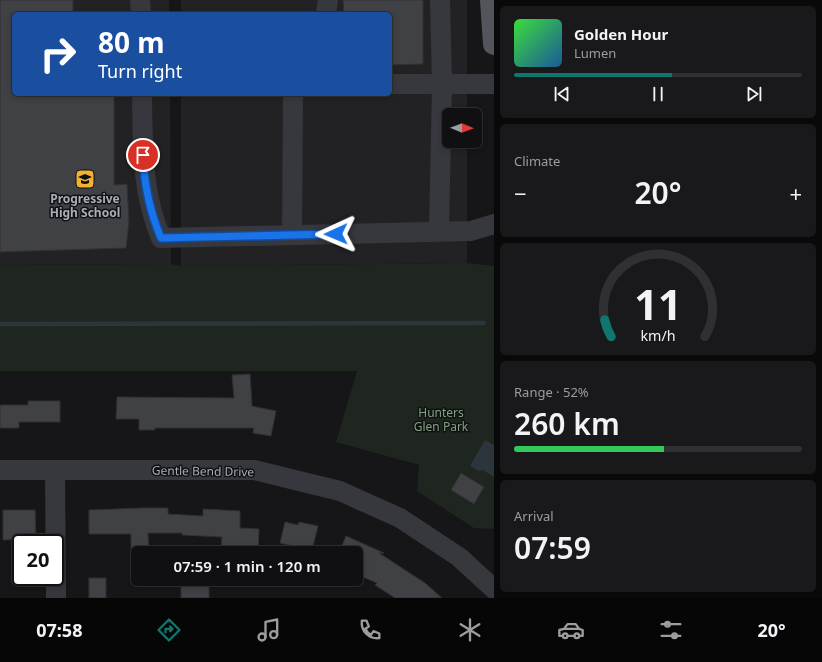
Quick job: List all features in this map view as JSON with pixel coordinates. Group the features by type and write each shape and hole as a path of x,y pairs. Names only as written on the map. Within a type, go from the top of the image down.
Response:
{"main road":[{"path":"492,0 494,44"}],"street":[{"path":"140,0 141,12"},
{"path":"326,12 328,0"},
{"path":"439,231 442,84 440,0"},
{"path":"392,84 494,84"},
{"path":"142,96 144,171 152,218 161,238 471,231 494,224"},
{"path":"292,235 293,96"},
{"name":"Gentle Bend Drive","path":"0,470 254,470 340,491 400,518 459,557 494,589"},
{"path":"55,470 56,598"}],"shaded area":[{"name":"Progressive High School","path":"0,0 169,0 169,12 12,12 12,96 170,96 171,264 0,265"},
{"path":"181,0 467,0 467,108 442,108 442,148 467,148 467,263 181,266 181,96 392,96 392,12 181,12"},
{"path":"485,440 494,445 494,477 483,470 479,471 470,466"}],"green space":[{"name":"Hunters Glen Park","path":"467,263 494,266 494,529 474,528 417,491 419,465 336,442 357,371 0,371 0,265 171,264 182,266"}],"building":[{"name":"Progressive High School","path":"0,0 73,0 73,12 12,12 12,96 114,96 114,185 127,184 129,222 126,248 0,252"},
{"path":"343,0 423,0 423,64 392,65 392,12 344,12"},
{"path":"250,374 252,406 276,411 271,436 253,433 254,428 155,428 155,430 139,430 139,419 116,419 117,397 234,398 232,375"},
{"path":"28,401 60,401 60,422 19,422 19,428 0,428 0,405 28,405"},
{"path":"461,473 484,487 474,504 451,490"},
{"path":"168,508 168,514 203,516 203,509 240,511 240,528 259,529 258,546 221,546 222,537 182,535 182,533 148,533 149,546 131,546 131,534 89,534 89,510"},
{"path":"3,510 35,510 36,534 12,534 12,540 3,540"},
{"path":"285,522 298,525 299,522 318,526 313,546 294,546 280,543"},
{"path":"346,536 384,553 379,553 425,583 442,598 395,598 375,585 377,583 363,577 363,546 342,546"},
{"path":"89,578 106,578 106,598 89,598"},
{"path":"181,586 209,586 209,598 181,598"}],"waterway":[{"path":"0,324 484,323"}],"place":[{"name":"Progressive High School","path":"85,179"}],"route":[{"path":"143,155 144,171 152,218 161,238 336,234"}]}
